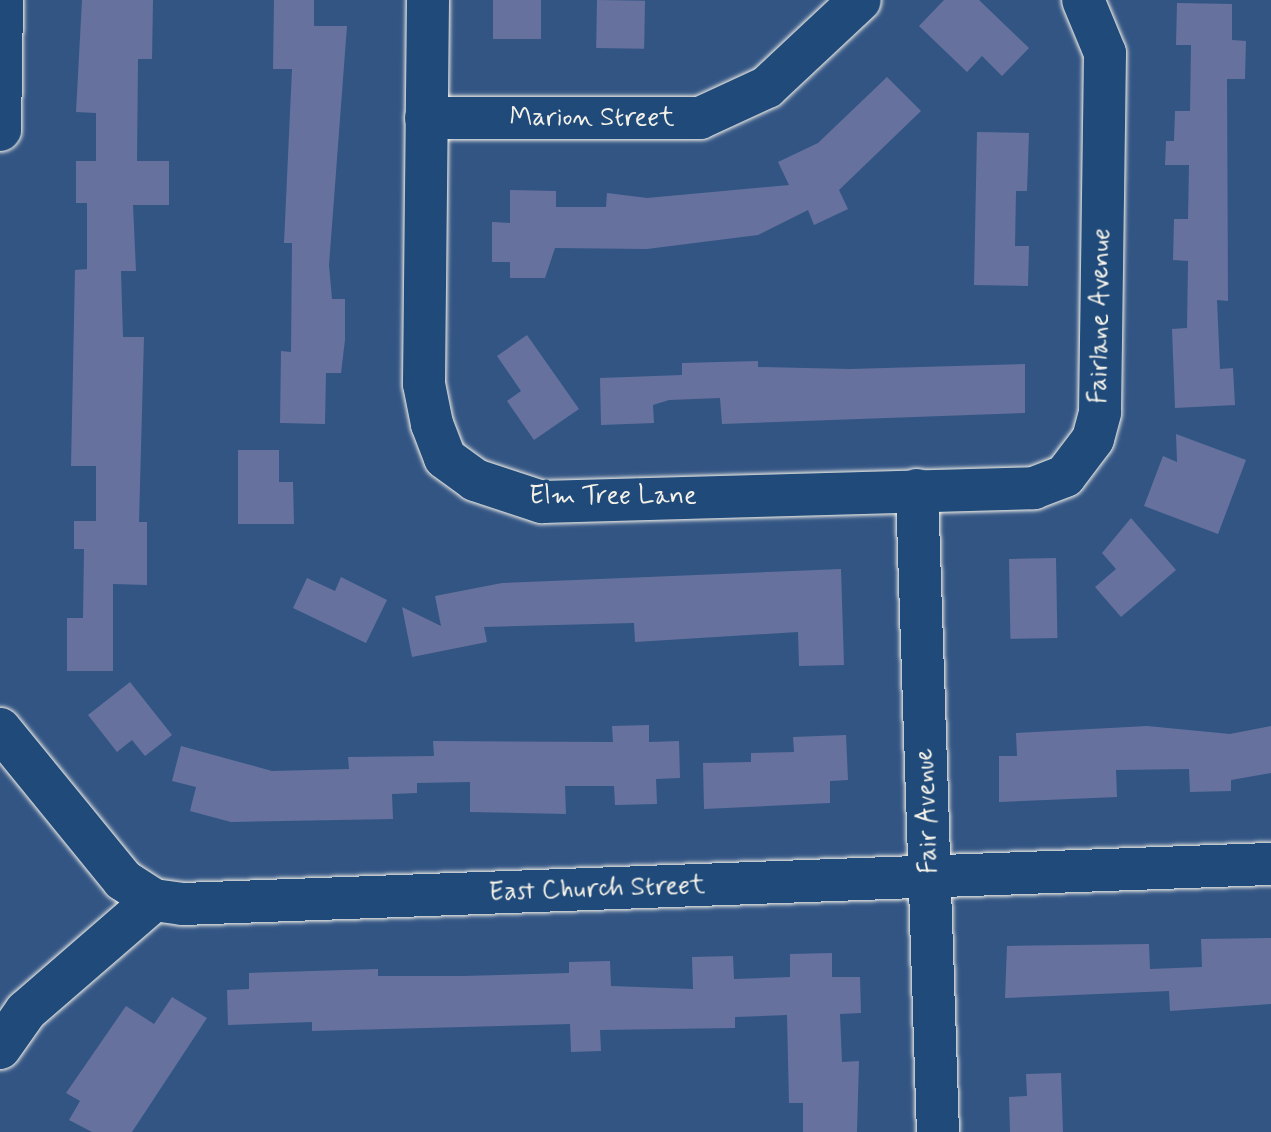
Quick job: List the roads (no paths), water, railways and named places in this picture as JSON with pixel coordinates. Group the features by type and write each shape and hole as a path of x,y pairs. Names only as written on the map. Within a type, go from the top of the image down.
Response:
{"street":[{"path":"0,130 2,0"},
{"name":"Elm Tree Lane","path":"428,0 424,384 445,458 504,493 542,502 917,490"},
{"name":"Marion Street","path":"426,118 700,118 767,87 860,0"},
{"name":"Fairlane Avenue","path":"917,490 1034,488 1065,476 1093,439 1100,412 1105,53 1083,0"},
{"name":"Fair Avenue","path":"917,490 938,1132"},
{"path":"0,729 123,880 154,900 26,1011 0,1048"},
{"name":"East Church Street","path":"154,900 930,880 1271,864"}]}
